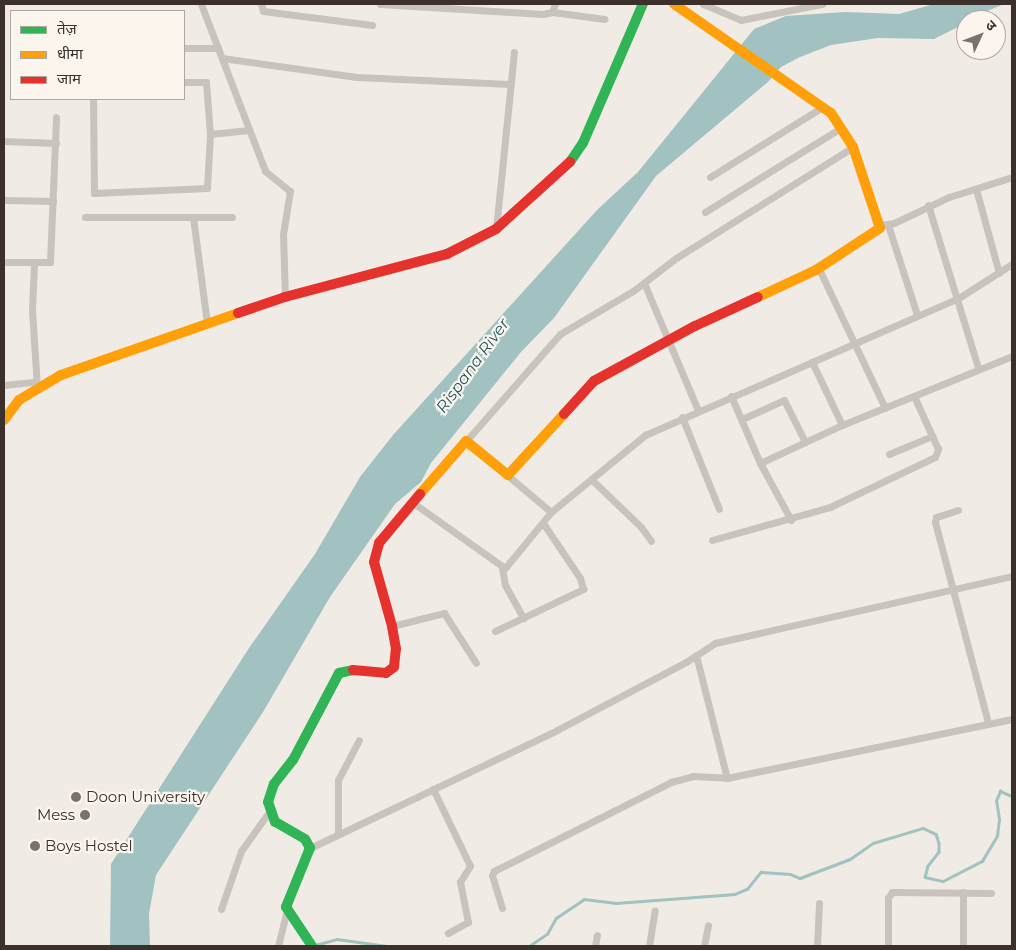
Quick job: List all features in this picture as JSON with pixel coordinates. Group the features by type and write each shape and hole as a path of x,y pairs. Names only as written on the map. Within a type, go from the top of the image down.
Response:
{"main road":[{"path":"4,420 19,400 36,384 285,297 447,254 496,229 563,171 583,143 643,4"},
{"path":"312,946 287,910 292,889 310,848 305,839 275,822 268,802 274,784 293,760 339,673 347,670 381,674 392,670 396,648 374,555 379,543 466,441 507,475 584,389 669,339 819,269 884,225 853,147 842,127 824,105 780,79 674,4"}],"street":[{"path":"201,4 265,170 290,191 283,234 285,297"},
{"path":"261,4 263,11 372,25"},
{"path":"380,4 552,12 605,19"},
{"path":"552,12 555,4"},
{"path":"702,4 742,20 822,4"},
{"path":"185,48 218,48"},
{"path":"496,229 514,52"},
{"path":"222,58 357,77 511,84"},
{"path":"93,100 94,193 207,188 210,134 206,82 185,82"},
{"path":"710,177 824,105"},
{"path":"4,262 34,264 50,262 56,117"},
{"path":"705,212 842,127"},
{"path":"210,134 249,130"},
{"path":"4,141 56,143"},
{"path":"466,441 553,340 644,283 676,258 853,147"},
{"path":"917,315 884,225 928,205 1012,177"},
{"path":"976,189 999,273"},
{"path":"4,200 52,201"},
{"path":"928,205 978,368"},
{"path":"85,217 232,216"},
{"path":"193,217 207,324"},
{"path":"4,385 36,384 34,264"},
{"path":"502,568 507,567 551,512 645,435 698,410 957,299 1012,264"},
{"path":"819,269 885,408"},
{"path":"644,283 698,410"},
{"path":"760,463 842,425 978,368 1012,356"},
{"path":"812,362 842,425"},
{"path":"732,396 760,463 791,520"},
{"path":"712,540 791,520 830,507 928,462 938,452 914,396"},
{"path":"742,419 784,400 805,442"},
{"path":"682,417 719,509"},
{"path":"889,454 932,436"},
{"path":"507,475 551,512"},
{"path":"590,479 642,527 651,541"},
{"path":"412,502 502,568 503,583 523,618"},
{"path":"958,510 935,520 988,723"},
{"path":"495,631 580,593 584,586 543,523"},
{"path":"310,848 557,730 715,643 1012,576"},
{"path":"392,626 444,613 476,663"},
{"path":"696,654 727,778"},
{"path":"502,908 492,875 494,870 671,782 693,776 727,778 1012,719"},
{"path":"338,834 338,780 359,740"},
{"path":"434,789 470,866 460,882 468,922 448,933"},
{"path":"221,909 242,851 270,809"},
{"path":"888,946 888,898 892,892 991,892"},
{"path":"963,892 963,946"},
{"path":"817,946 819,903"},
{"path":"278,946 287,910"},
{"path":"649,946 655,910"},
{"path":"704,946 708,925"},
{"path":"596,946 597,935"}],"water":[{"name":"Rispana River","path":"934,4 1004,4 990,10 956,10 956,28 934,39 878,38 831,45 800,57 781,67 768,82 656,176 554,318 521,352 431,463 421,482 395,504 330,597 263,712 156,875 149,914 150,946 110,946 111,864 249,648 315,554 360,477 393,435 598,209 638,172 754,29 786,16 845,12 899,14"}],"waterway":[{"path":"529,946 547,934 556,918 584,899 616,903 735,894 747,889 761,872 790,874 800,878 850,859 873,843 923,828 936,834 939,843 939,852 928,866 925,877 943,881 982,861 997,836 999,819 996,801 1000,791 1012,796"},
{"path":"315,945 337,939 387,946"}],"traffic: fast":[{"path":"570,162 583,143 643,4"},
{"path":"312,946 286,907 310,848 305,839 275,822 268,802 274,784 293,760 339,673 353,670"}],"traffic: slow":[{"path":"674,4 831,113 853,147 880,228 816,270 758,297"},
{"path":"4,420 19,400 61,375 238,313"},
{"path":"420,494 466,441 508,475 564,414"}],"traffic: jam":[{"path":"238,313 285,297 447,254 496,229 570,162"},
{"path":"564,414 594,381 695,326 758,297"},
{"path":"353,670 386,673 394,667 396,649 392,626 374,562 379,543 420,494"}],"place":[{"name":"Doon University","path":"76,797"},
{"name":"Mess","path":"85,815"},
{"name":"Boys Hostel","path":"35,846"}]}
